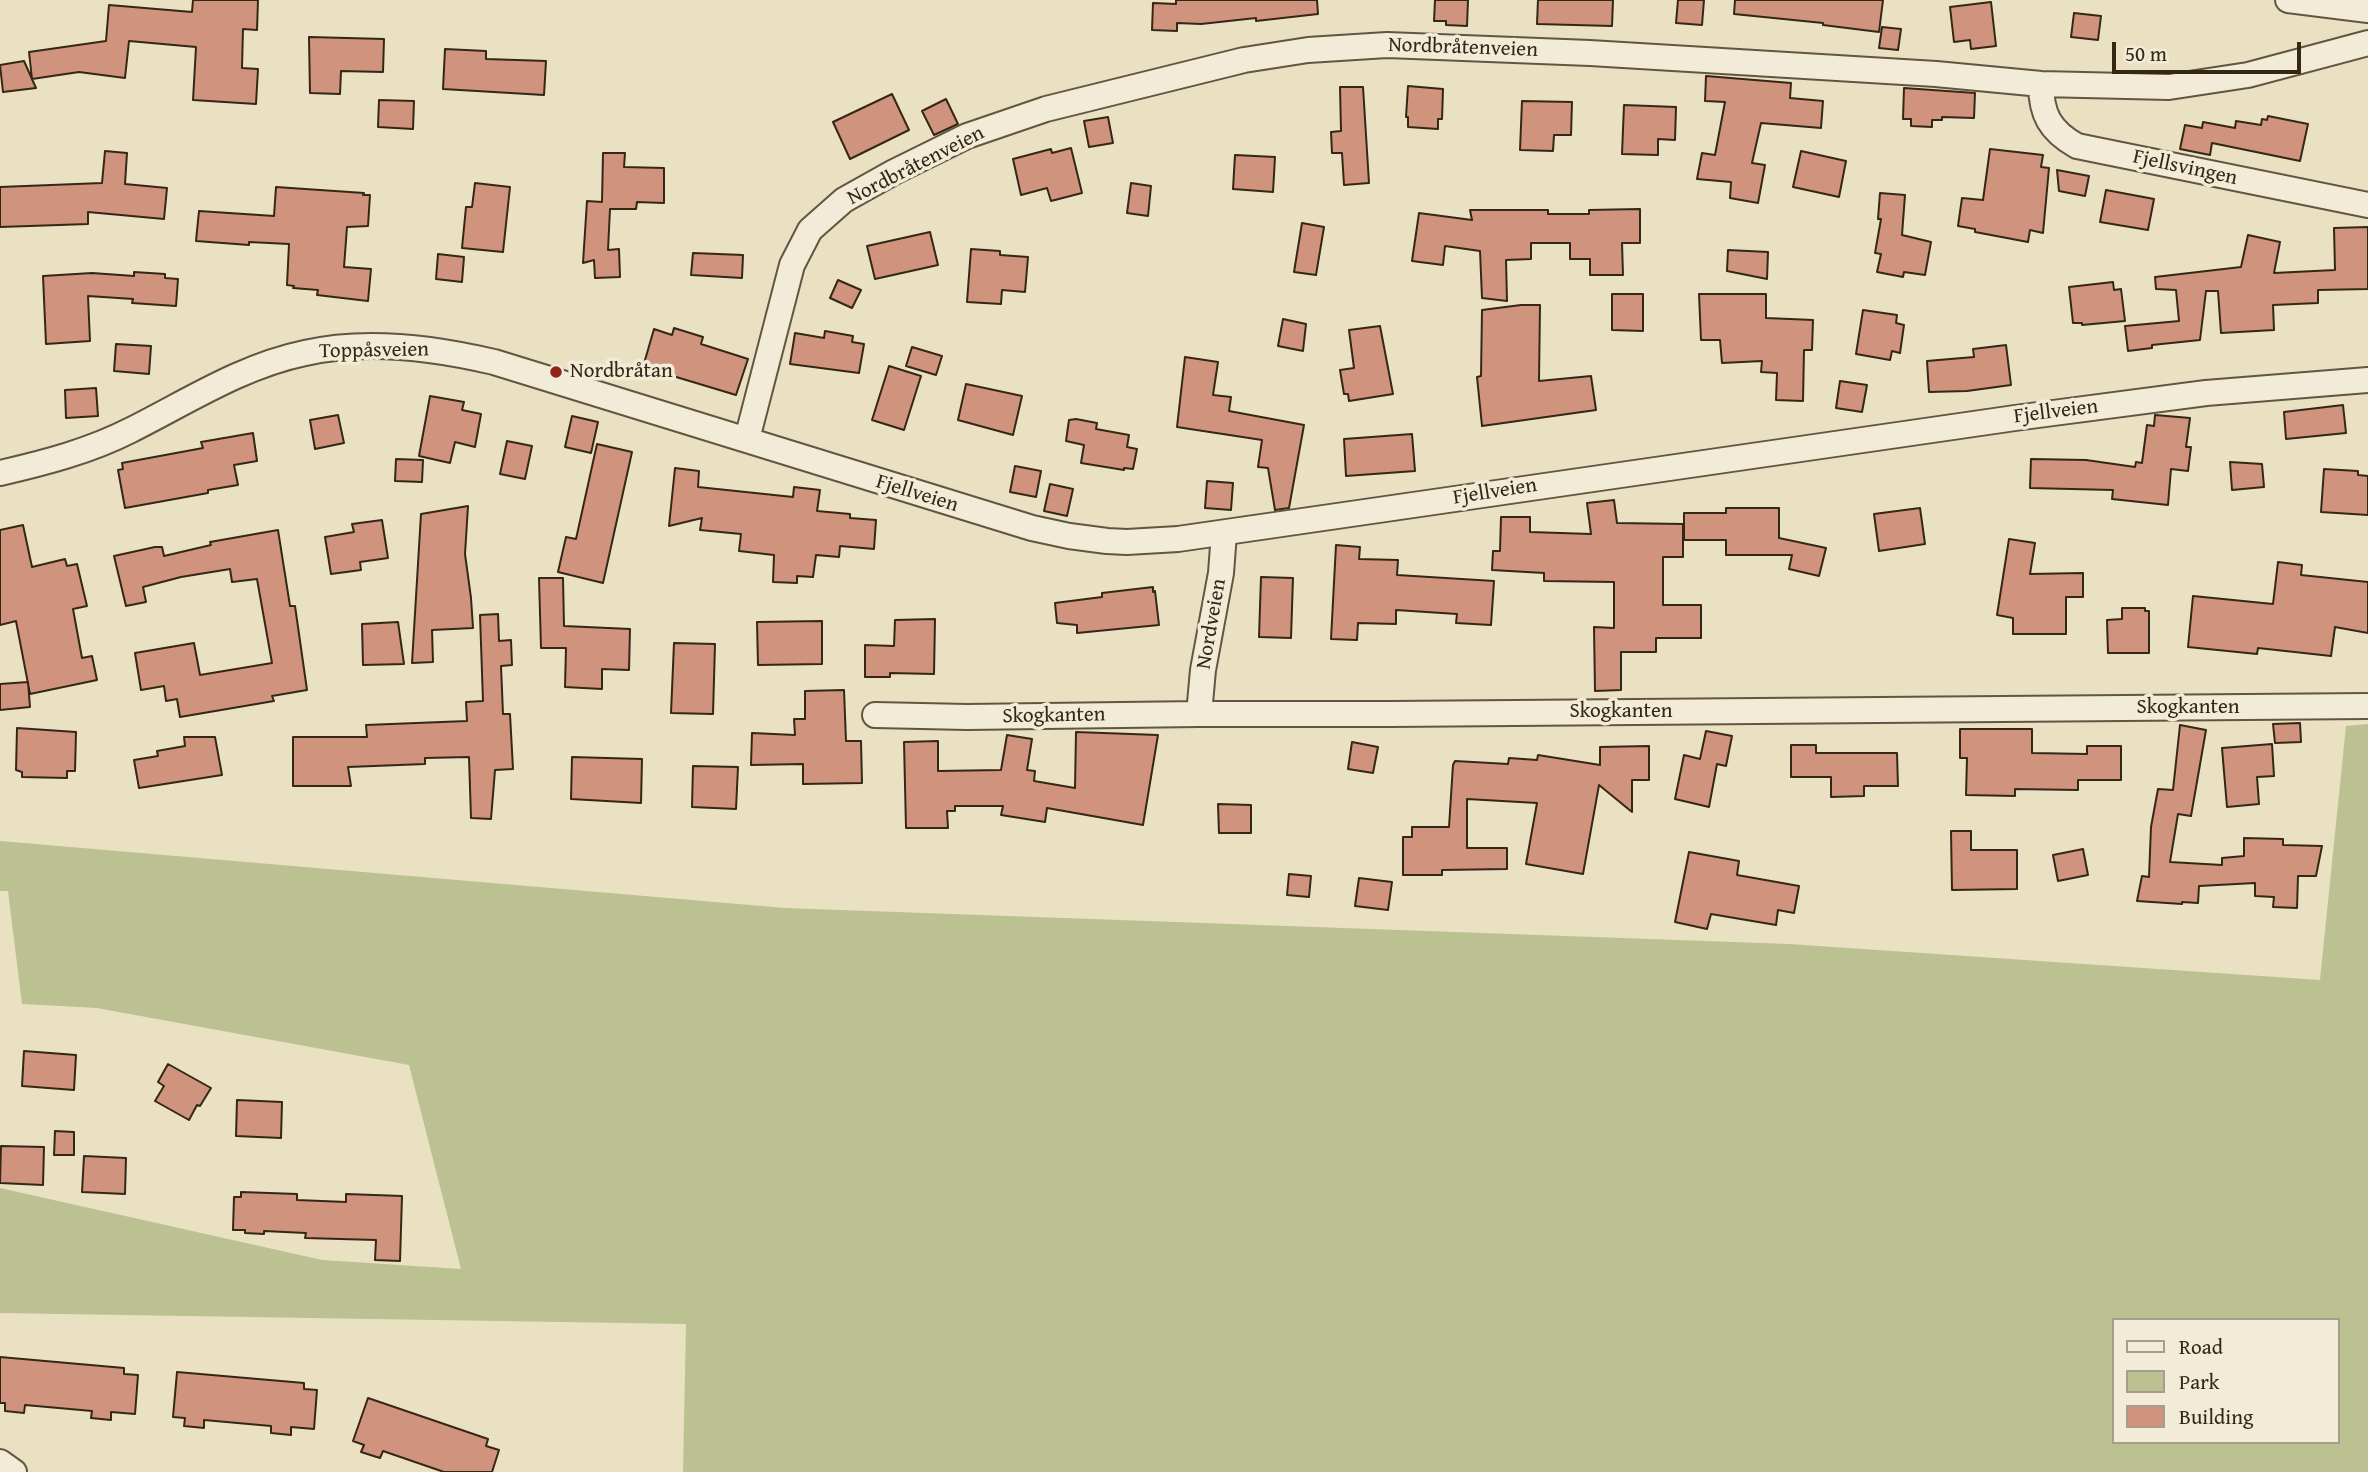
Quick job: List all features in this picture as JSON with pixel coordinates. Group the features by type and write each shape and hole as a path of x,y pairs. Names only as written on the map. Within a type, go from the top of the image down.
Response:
{"street":[{"path":"2288,0 2368,10"},
{"name":"Nordbråtenveien","path":"747,439 792,265 810,230 844,200 967,136 1046,109 1244,60 1308,50 1387,45 1617,55 1936,74 2041,84 2169,87 2248,75 2368,43"},
{"name":"Fjellsvingen","path":"2041,84 2041,101 2046,118 2060,136 2077,146 2368,205"},
{"name":"Toppåsveien","path":"0,473 74,454 128,432 216,385 273,362 304,353 337,348 413,347 450,351 638,406"},
{"name":"Fjellveien","path":"638,406 864,478 1051,533 1126,542 1224,533 2002,419 2206,393 2368,380"},
{"name":"Nordveien","path":"1199,714 1203,670 1221,572 1224,533"},
{"name":"Skogkanten","path":"875,715 980,717 2368,706"},
{"path":"0,1462 14,1472"}],"green space":[{"path":"2368,724 2368,1472 683,1472 686,1324 0,1313 0,1188 322,1260 461,1269 409,1065 97,1008 22,1004 8,891 0,891 0,841 785,908 1789,944 2320,980 2346,726"}],"building":[{"path":"193,0 258,0 257,30 243,29 242,68 258,69 256,104 193,100 196,47 129,41 125,78 79,72 32,79 29,52 106,41 109,5 192,12"},
{"path":"1176,0 1317,0 1318,14 1256,21 1256,18 1201,24 1177,23 1177,31 1152,30 1153,3 1176,4"},
{"path":"1435,0 1468,0 1467,26 1446,25 1446,21 1434,21"},
{"path":"1538,0 1613,0 1612,26 1537,24"},
{"path":"1678,0 1704,0 1702,25 1676,23"},
{"path":"1735,0 1883,0 1879,32 1734,14"},
{"path":"1991,2 1996,46 1971,49 1970,40 1954,42 1950,7"},
{"path":"2074,13 2101,16 2098,40 2071,37"},
{"path":"1882,27 1901,29 1898,50 1879,48"},
{"path":"309,37 384,39 383,72 341,71 340,94 310,93"},
{"path":"445,49 486,51 486,59 546,61 544,95 443,89"},
{"path":"24,61 36,88 3,92 0,65"},
{"path":"1706,76 1791,83 1790,98 1823,101 1821,128 1761,123 1752,163 1765,165 1758,203 1730,198 1731,182 1697,179 1702,153 1715,155 1725,102 1705,101"},
{"path":"1408,86 1443,89 1442,119 1438,119 1438,129 1408,127"},
{"path":"1340,87 1363,87 1369,183 1344,185 1342,153 1332,153 1331,132 1341,131"},
{"path":"1904,88 1975,93 1974,118 1942,117 1942,120 1932,120 1932,127 1911,126 1911,119 1903,119"},
{"path":"892,94 909,130 850,159 833,122"},
{"path":"946,99 958,124 934,135 922,111"},
{"path":"379,100 414,101 413,129 378,127"},
{"path":"1522,101 1572,102 1571,135 1554,135 1553,151 1520,150"},
{"path":"1624,105 1676,107 1675,140 1658,139 1658,155 1622,154"},
{"path":"2268,116 2308,124 2300,161 2212,143 2210,155 2180,149 2185,125 2202,128 2203,122 2235,128 2236,121 2261,125 2262,119 2267,120"},
{"path":"1108,117 1113,143 1089,147 1084,121"},
{"path":"1071,148 1082,193 1051,201 1047,188 1021,195 1013,159 1051,149 1052,153"},
{"path":"1990,149 2043,155 2041,167 2049,168 2043,233 2030,230 2028,242 1958,226 1962,198 1983,200"},
{"path":"105,151 127,153 125,184 167,188 164,219 88,212 88,224 0,227 0,187 102,183"},
{"path":"1801,151 1846,161 1839,197 1793,187"},
{"path":"603,153 625,153 624,167 664,168 664,203 637,202 636,209 610,209 608,250 619,249 620,277 595,278 594,260 583,263 587,201 602,202"},
{"path":"1235,155 1275,157 1273,192 1233,189"},
{"path":"2057,170 2089,176 2085,196 2059,191"},
{"path":"475,183 510,187 503,252 462,248 466,207 472,207"},
{"path":"1131,183 1151,186 1148,216 1127,213"},
{"path":"276,187 370,195 368,226 347,227 344,267 371,269 368,301 317,295 318,290 287,285 289,244 249,242 249,245 196,241 199,211 274,216"},
{"path":"2106,190 2154,199 2148,230 2100,222"},
{"path":"1880,193 1905,195 1902,235 1931,242 1925,275 1904,272 1903,277 1877,272 1881,254 1875,253 1881,219 1878,219"},
{"path":"1640,209 1640,243 1622,243 1623,275 1590,275 1590,259 1570,259 1570,243 1531,243 1531,259 1506,260 1507,301 1482,298 1480,251 1445,246 1443,265 1412,261 1419,213 1472,220 1470,210 1548,210 1548,214 1589,214 1589,210"},
{"path":"1302,223 1324,227 1316,275 1294,272"},
{"path":"2368,227 2368,289 2318,290 2318,303 2273,305 2274,330 2221,333 2218,291 2206,291 2200,340 2152,345 2152,348 2128,351 2125,326 2179,321 2176,290 2156,289 2155,277 2241,267 2248,235 2280,242 2274,273 2335,270 2334,228"},
{"path":"930,232 938,265 875,279 867,246"},
{"path":"971,249 1028,257 1025,292 1002,290 1001,304 967,302"},
{"path":"1728,250 1768,252 1767,279 1727,271"},
{"path":"693,253 743,255 742,278 691,275"},
{"path":"438,254 464,257 462,282 436,279"},
{"path":"134,272 165,274 165,278 178,279 176,306 132,303 133,299 88,296 90,341 46,344 43,276 92,273 134,276"},
{"path":"838,280 861,290 852,308 830,298"},
{"path":"2113,282 2114,290 2121,289 2125,321 2082,325 2073,323 2069,287"},
{"path":"1612,294 1643,294 1643,331 1612,330"},
{"path":"1699,294 1766,294 1766,318 1813,320 1812,350 1804,350 1803,401 1776,400 1777,373 1761,372 1762,361 1722,363 1720,340 1701,340"},
{"path":"1540,305 1539,381 1591,376 1596,410 1482,426 1477,377 1481,376 1482,310"},
{"path":"1863,310 1897,315 1896,323 1904,325 1900,353 1892,351 1890,360 1856,354"},
{"path":"1283,319 1306,324 1303,351 1278,346"},
{"path":"1380,326 1393,394 1349,401 1348,394 1344,394 1340,370 1354,368 1349,330"},
{"path":"674,328 703,337 701,344 748,359 736,395 643,367 654,329 672,335"},
{"path":"825,331 853,336 852,342 864,344 859,373 790,364 795,333 824,338"},
{"path":"116,344 151,346 149,374 114,371"},
{"path":"2006,345 2011,385 1967,391 1929,392 1927,361 1974,357 1973,349"},
{"path":"912,347 942,356 936,375 906,366"},
{"path":"1185,357 1218,362 1213,395 1231,397 1229,411 1304,425 1289,508 1275,510 1268,468 1258,467 1262,440 1177,427"},
{"path":"889,366 921,376 904,430 872,420"},
{"path":"1840,381 1867,385 1862,412 1836,408"},
{"path":"966,384 1022,396 1013,435 958,420"},
{"path":"96,388 98,416 66,418 65,390"},
{"path":"430,396 464,402 462,410 481,414 475,447 455,442 450,463 419,456"},
{"path":"2343,405 2346,433 2286,439 2284,412"},
{"path":"338,415 344,443 315,449 310,420"},
{"path":"2155,415 2190,418 2186,447 2191,447 2188,471 2171,469 2168,505 2112,499 2113,490 2030,488 2031,459 2086,460 2135,467 2136,462 2142,463 2147,425 2154,426"},
{"path":"572,416 598,422 591,453 565,447"},
{"path":"1069,420 1097,423 1096,429 1129,435 1127,447 1137,449 1133,469 1081,463 1084,445 1066,441"},
{"path":"253,433 257,461 234,465 238,485 125,508 118,470 123,469 122,463 203,448 201,442"},
{"path":"1412,434 1415,471 1346,476 1344,439"},
{"path":"507,441 532,446 525,479 500,474"},
{"path":"597,444 632,452 603,583 558,572 566,537 576,539"},
{"path":"396,459 423,460 422,482 395,481"},
{"path":"2230,462 2262,464 2264,487 2232,490"},
{"path":"1015,466 1041,471 1036,497 1010,492"},
{"path":"675,468 699,471 698,487 793,497 794,487 820,490 817,511 876,520 874,549 840,546 839,557 816,555 813,577 797,576 797,583 773,582 774,555 739,551 741,534 700,530 702,518 669,526"},
{"path":"2324,469 2358,471 2358,475 2368,476 2368,515 2321,512"},
{"path":"1207,481 1233,483 1231,510 1205,508"},
{"path":"1050,484 1073,489 1067,516 1044,511"},
{"path":"1614,500 1617,523 1683,524 1683,557 1663,557 1663,605 1701,605 1701,638 1656,638 1656,652 1621,652 1621,690 1595,691 1594,627 1614,628 1614,582 1544,581 1544,573 1492,570 1493,551 1500,551 1501,517 1530,517 1530,532 1591,534 1587,503"},
{"path":"468,506 465,554 473,628 432,630 433,662 412,663 421,514"},
{"path":"1726,508 1779,508 1779,538 1826,548 1819,576 1789,569 1792,555 1726,555 1726,540 1684,540 1684,513 1726,513"},
{"path":"1920,508 1925,544 1879,551 1874,514"},
{"path":"382,520 388,558 360,562 361,570 331,574 325,537 354,532 352,524"},
{"path":"23,525 32,567 65,559 67,566 77,564 87,606 73,609 82,658 92,656 97,680 30,694 16,621 0,625 0,530"},
{"path":"278,530 290,606 295,606 307,690 272,696 274,701 180,717 177,699 166,701 164,686 141,690 135,653 194,643 200,675 272,663 257,579 232,582 230,569 181,577 143,587 146,602 126,606 114,556 162,547 164,556 211,545 210,542"},
{"path":"2009,539 2035,543 2030,574 2083,573 2083,597 2066,597 2066,634 2013,634 2013,618 1997,615"},
{"path":"1336,545 1360,547 1359,559 1398,560 1397,575 1494,581 1491,625 1456,623 1457,614 1396,610 1396,624 1358,623 1357,640 1331,639"},
{"path":"2278,562 2302,565 2301,575 2368,582 2368,633 2335,627 2331,656 2258,648 2257,654 2188,647 2193,596 2273,604"},
{"path":"1261,577 1293,578 1291,638 1259,637"},
{"path":"539,578 563,578 564,626 630,629 629,670 602,669 602,689 565,687 566,648 541,648"},
{"path":"1153,587 1159,625 1077,633 1077,625 1057,623 1055,603 1102,597 1102,593"},
{"path":"2122,608 2145,608 2145,611 2149,611 2149,653 2108,653 2107,620 2122,619"},
{"path":"498,614 499,641 511,640 512,665 501,666 503,714 510,714 513,769 495,770 491,819 471,818 469,757 425,758 425,764 348,767 351,786 293,786 293,737 367,737 366,725 467,721 466,702 483,701 480,615"},
{"path":"935,619 934,674 890,673 890,677 865,677 865,645 894,646 895,620"},
{"path":"822,621 822,664 758,665 757,622"},
{"path":"398,622 404,664 363,665 362,624"},
{"path":"674,643 715,644 713,714 671,713"},
{"path":"28,682 30,707 0,710 0,684"},
{"path":"844,690 846,741 861,741 862,783 803,784 803,764 751,765 752,733 795,735 794,719 805,719 805,691"},
{"path":"2300,723 2301,742 2275,743 2273,724"},
{"path":"2180,725 2206,730 2191,816 2178,814 2170,862 2222,865 2222,858 2244,856 2244,838 2283,839 2283,845 2322,846 2316,876 2298,876 2297,908 2273,907 2274,897 2255,896 2255,883 2199,886 2198,903 2137,901 2142,876 2149,877 2151,827 2158,789 2173,790"},
{"path":"17,728 76,732 75,771 67,771 67,778 22,777 22,772 16,770"},
{"path":"1960,729 2032,729 2032,753 2087,754 2087,746 2121,746 2121,780 2078,780 2078,790 2015,789 2015,796 1966,795 1967,758 1960,758"},
{"path":"1706,731 1732,736 1726,766 1717,764 1709,807 1675,799 1684,755 1700,759"},
{"path":"1076,732 1158,735 1143,825 1047,808 1045,822 1001,815 1003,806 955,806 955,811 947,811 948,828 906,828 904,742 938,741 938,771 1001,770 1007,735 1032,739 1027,770 1035,771 1034,781 1075,788"},
{"path":"184,737 215,737 222,775 139,788 134,760 158,756 157,751 185,746"},
{"path":"1352,742 1378,747 1373,773 1348,769"},
{"path":"2272,744 2274,776 2257,777 2259,804 2227,807 2222,748"},
{"path":"1791,745 1816,745 1816,753 1897,753 1898,786 1864,786 1864,796 1831,797 1831,777 1791,777"},
{"path":"1649,746 1649,780 1632,780 1632,812 1599,785 1583,874 1526,864 1537,803 1467,799 1467,848 1507,848 1507,869 1442,870 1442,875 1403,875 1403,837 1412,837 1412,827 1449,827 1455,761 1508,764 1509,758 1537,760 1538,755 1600,765 1600,747"},
{"path":"572,757 642,759 641,803 571,799"},
{"path":"693,766 738,767 736,809 692,807"},
{"path":"1218,804 1251,805 1251,833 1219,833"},
{"path":"1951,831 1971,831 1971,850 2017,850 2017,889 1952,890"},
{"path":"2083,849 2088,875 2058,881 2053,855"},
{"path":"1689,852 1739,861 1737,875 1799,886 1794,913 1778,910 1776,925 1711,914 1707,929 1675,922"},
{"path":"1289,874 1311,876 1309,897 1287,895"},
{"path":"1359,878 1392,882 1388,910 1355,906"},
{"path":"24,1051 76,1055 74,1090 22,1086"},
{"path":"168,1064 211,1088 189,1120 155,1101 164,1086 158,1082"},
{"path":"237,1100 282,1102 281,1138 236,1136"},
{"path":"55,1131 74,1132 74,1155 54,1155"},
{"path":"1,1146 44,1147 43,1185 0,1183"},
{"path":"84,1156 126,1158 125,1194 82,1192"},
{"path":"241,1192 297,1194 297,1200 346,1202 346,1194 402,1196 400,1261 375,1260 376,1240 305,1238 306,1233 264,1231 264,1234 233,1230 234,1197 241,1197"},
{"path":"0,1357 124,1368 124,1374 138,1375 135,1414 111,1412 111,1420 91,1418 92,1411 25,1405 24,1413 5,1411 5,1403 0,1403"},
{"path":"177,1372 304,1383 304,1389 317,1390 314,1429 291,1427 291,1435 271,1433 271,1426 204,1420 204,1428 184,1426 185,1418 173,1417"},
{"path":"368,1398 488,1439 486,1446 499,1450 492,1472 444,1472 383,1451 380,1458 361,1452 364,1445 353,1441"}],"place":[{"name":"Nordbråtan","path":"556,372"}]}
